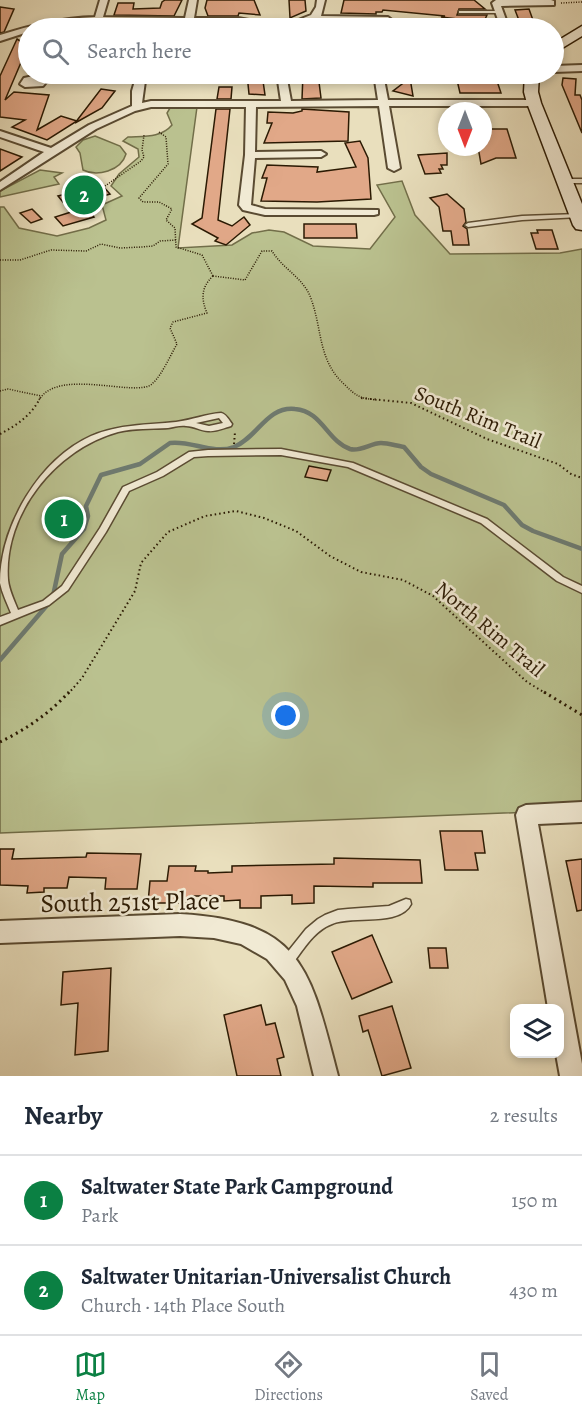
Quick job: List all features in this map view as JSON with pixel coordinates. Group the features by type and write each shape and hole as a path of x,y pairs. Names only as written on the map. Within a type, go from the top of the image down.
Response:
{"main road":[{"path":"564,42 582,30"},
{"path":"531,84 534,103 580,220"}],"street":[{"path":"99,18 104,0"},
{"path":"190,18 193,0"},
{"path":"315,18 321,12 321,0"},
{"path":"496,5 551,3"},
{"path":"0,38 18,32"},
{"path":"564,69 582,68"},
{"path":"137,107 138,84"},
{"path":"282,84 287,104"},
{"path":"381,84 394,168"},
{"path":"0,187 110,118 137,107 166,103 534,103"},
{"path":"251,104 250,154 244,205 249,210 374,212"},
{"path":"0,134 54,152"},
{"path":"250,154 321,154"},
{"path":"572,1076 526,814 582,812"},
{"name":"South 251st Place","path":"0,933 208,926 231,929 251,936 267,945 293,972 308,1005 326,1076"}],"lane":[{"path":"461,12 496,5"},
{"path":"565,181 582,181"},
{"path":"468,225 522,218 580,220"},
{"path":"16,615 4,578 5,559 22,505 51,466 78,445 116,430 186,423"},
{"path":"0,621 50,600 61,591 75,574 126,489 160,474 192,454 240,451 281,452 350,465 484,521 560,579 582,591"},
{"path":"286,963 310,933 329,919 360,913 397,912 406,904"}],"path":[{"path":"551,3 582,2"},
{"path":"0,434 16,426 34,410 41,396 49,389 68,385 98,384 135,389 152,384 177,344 171,328 173,322 207,314 203,305 202,293 213,276 202,255 176,247 176,228 166,220 172,209 164,202 156,200 143,202 139,198 168,164 165,137 159,132"},
{"path":"105,186 141,161 144,157 142,150 146,138 144,135"},
{"path":"0,260 20,260 51,250 86,251 101,244 130,248 176,240"},
{"name":"South Rim Trail","path":"213,276 245,280 262,251 272,251 281,265 300,279 310,296 327,363 332,374 359,398 411,403 487,439 558,464 571,474 582,478"},
{"path":"0,391 8,389 41,396"},
{"name":"North Rim Trail","path":"0,742 21,732 54,707 82,678 135,591 141,563 168,532 205,516 236,511 264,518 296,531 330,556 361,572 403,580 433,596 527,682 582,715"}],"green space":[{"path":"197,107 178,248 232,245 252,233 269,230 284,232 313,246 370,249 395,217 377,185 402,181 415,215 450,254 560,253 582,249 582,810 0,833 0,207 4,207 19,228 57,236 89,228 106,220 102,205 122,196 111,186 119,174 139,157 138,149 123,141 128,137 152,136 168,129 172,125 167,113 170,108"},
{"path":"95,136 120,146 126,154 119,165 108,171 95,173 83,170 80,153 76,147 83,140"},
{"path":"40,170 62,173 54,177 59,184 0,197 0,191"}],"building":[{"path":"165,0 182,0 174,16 114,15 118,3 134,3 133,9 160,8"},
{"path":"207,0 254,0 260,15 239,13 238,16 208,16 205,8"},
{"path":"289,0 305,0 306,11 290,18"},
{"path":"344,0 474,0 485,9 459,9 457,15 487,15 486,18 449,18 383,10 376,14 341,13"},
{"path":"0,7 14,9 4,32 0,33"},
{"path":"529,9 532,18 518,18 515,10"},
{"path":"17,39 18,69 5,100 14,92 49,95 37,130 61,116 77,121 47,140 12,127 25,120 0,117 0,76"},
{"path":"564,78 576,79 575,95 580,95 582,100 582,133 562,85"},
{"path":"248,84 263,84 265,95 249,94"},
{"path":"303,84 319,84 321,98 302,99"},
{"path":"402,84 411,84 413,96 393,91"},
{"path":"458,84 498,84 501,93 460,93"},
{"path":"219,87 232,87 231,99 217,99"},
{"path":"101,89 115,91 102,108 75,123"},
{"path":"216,109 230,109 218,220 232,226 244,217 250,225 226,245 215,241 218,238 192,224 202,218"},
{"path":"302,109 349,112 348,141 264,143 272,123 267,123 268,112 293,113 302,111"},
{"path":"492,129 507,129 516,158 496,158 481,164 480,156 492,156"},
{"path":"360,141 368,158 371,199 317,202 261,201 267,178 262,178 267,165 318,167 317,172 356,167 345,143"},
{"path":"0,149 22,157 0,171"},
{"path":"438,154 438,156 447,156 447,165 441,165 443,169 439,169 441,173 425,174 418,155"},
{"path":"102,185 110,194 82,202 94,217 63,226 55,217 71,212 58,196"},
{"path":"447,194 464,209 466,222 463,226 467,229 469,245 453,245 451,231 443,231 439,207 430,198"},
{"path":"32,209 42,219 31,223 20,213"},
{"path":"304,224 356,224 357,238 304,238"},
{"path":"537,230 552,230 558,249 536,249 531,233 538,233"},
{"path":"309,466 331,470 327,481 305,477"},
{"path":"440,831 482,831 485,853 475,853 478,870 445,870"},
{"path":"0,849 14,849 12,859 86,857 87,853 141,854 137,889 105,889 106,878 69,877 67,888 44,888 44,892 27,893 28,886 0,885"},
{"path":"334,858 420,860 422,883 373,883 373,887 314,886 314,903 292,904 292,895 261,896 261,908 240,908 240,900 224,901 224,896 190,896 190,903 148,903 150,881 167,881 169,866 196,866 195,871 208,871 208,873 232,872 232,866 334,864"},
{"path":"582,859 582,910 577,911 566,861"},
{"path":"372,935 392,982 352,999 332,952"},
{"path":"428,948 446,948 448,968 430,968"},
{"path":"111,968 108,1051 75,1055 78,1003 61,1005 63,972"},
{"path":"261,1005 266,1025 275,1023 284,1057 277,1059 281,1076 237,1076 224,1015"},
{"path":"392,1006 411,1068 382,1076 368,1030 363,1032 359,1016"}],"waterway":[{"path":"53,596 62,554 84,529 88,516 86,506 101,475 140,464 170,443 186,443 218,449 234,447 270,417 285,409 295,409 312,415 336,440 350,449 381,443 404,447 421,467 431,474 504,505 522,525 533,531 582,549"},
{"path":"0,660 49,603"}],"place":[{"name":"Saltwater Unitarian-Universalist Church","path":"84,195"},
{"name":"Saltwater State Park Campground","path":"64,519"}]}
